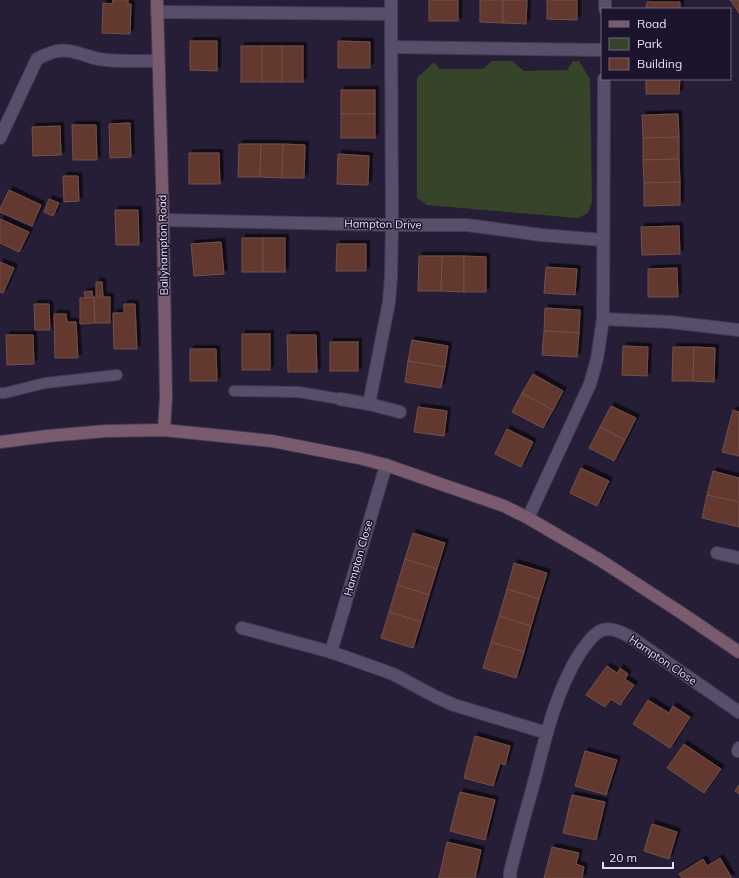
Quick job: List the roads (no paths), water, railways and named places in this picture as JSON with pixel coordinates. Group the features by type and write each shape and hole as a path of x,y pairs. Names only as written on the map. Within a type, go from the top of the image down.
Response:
{"street":[{"path":"369,404 389,302 391,276 391,0"},
{"path":"157,6 391,14"},
{"name":"Ballyhampton Road","path":"157,6 166,397 164,430"},
{"path":"391,47 601,50"},
{"path":"0,138 37,60 49,53 62,50 77,52 97,59 117,61 158,61"},
{"path":"528,518 590,384 597,359 602,319 604,80"},
{"name":"Hampton Drive","path":"163,220 392,225 467,225 541,235 603,240"},
{"path":"602,319 670,322 739,330"},
{"path":"340,399 369,404 400,412"},
{"path":"0,442 106,431 164,430 272,441 386,464 504,506 528,518 600,560 739,652"},
{"name":"Hampton Close","path":"331,652 386,464"},
{"path":"717,553 739,558"},
{"path":"242,628 331,652 395,675 454,705 547,732"},
{"name":"Hampton Close","path":"510,878 510,872 547,732 562,688 573,664 585,645 600,631 606,630 618,632 632,638 739,712"}],"lane":[{"path":"0,393 6,393 45,383 117,375"},
{"path":"234,391 299,392 340,399"}]}
